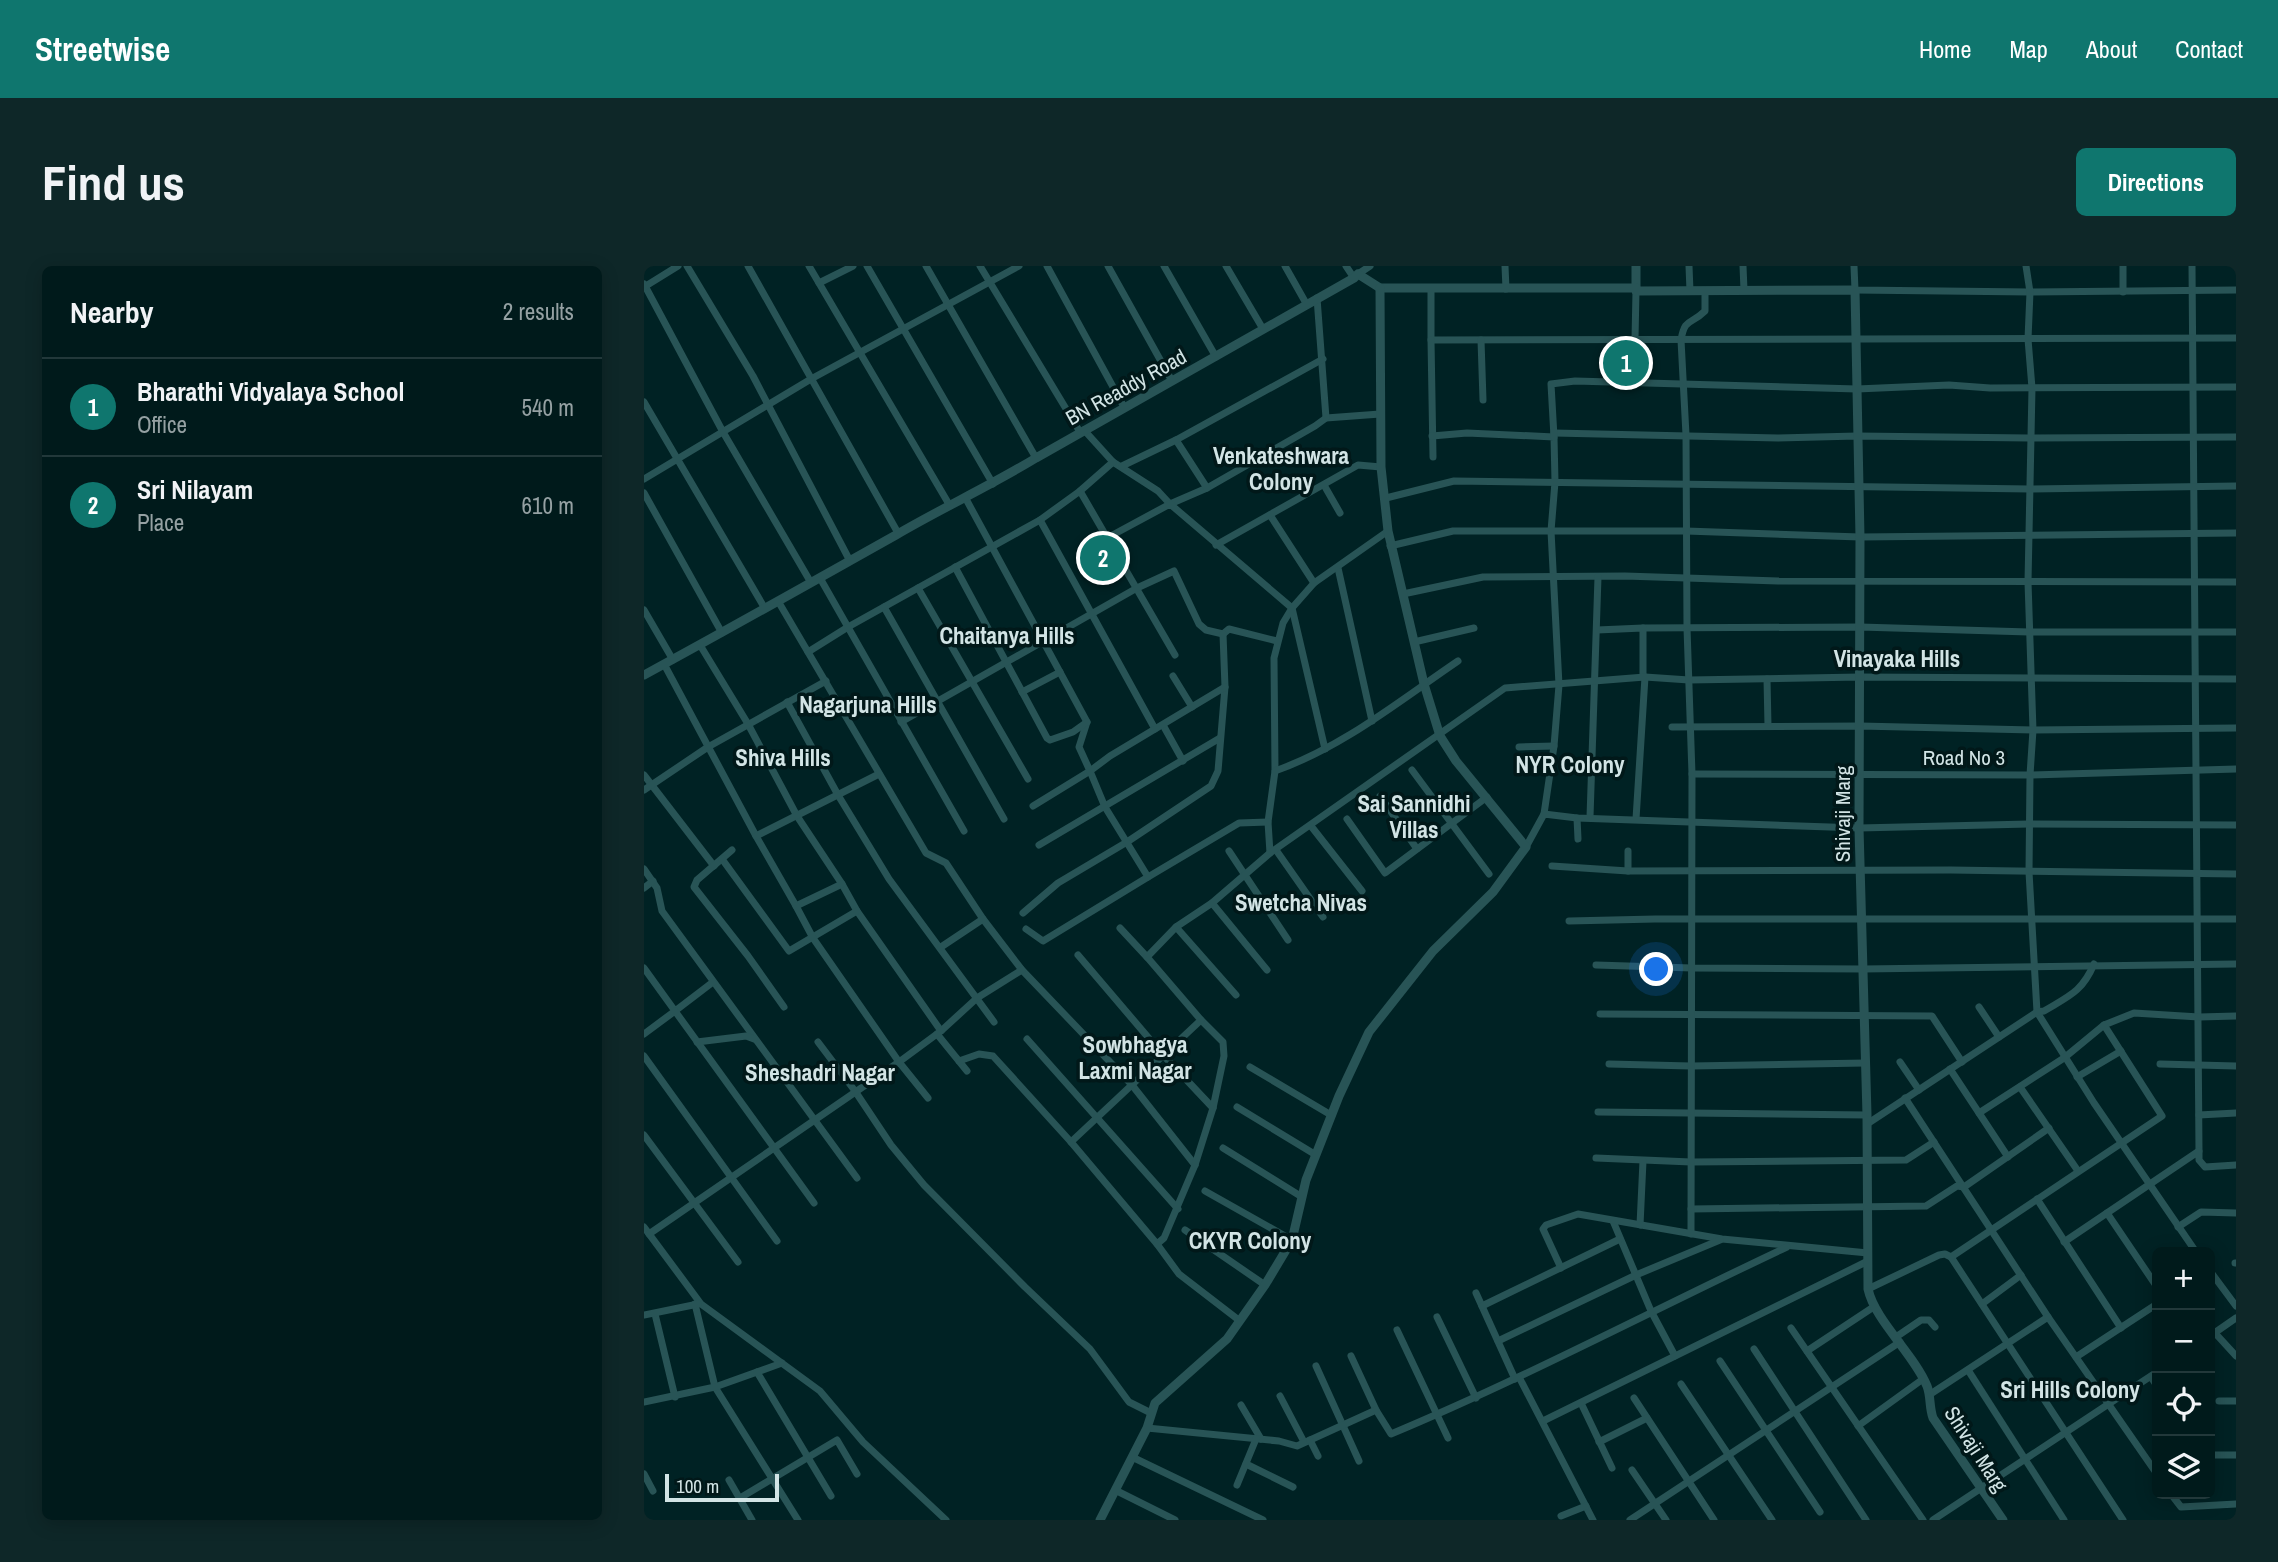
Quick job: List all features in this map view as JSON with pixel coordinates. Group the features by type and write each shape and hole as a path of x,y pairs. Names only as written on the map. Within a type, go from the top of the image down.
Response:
{"street":[{"path":"678,266 644,286 723,432 810,581"},
{"path":"687,266 768,404 850,561"},
{"path":"748,266 898,533"},
{"path":"810,266 950,506"},
{"path":"819,283 853,266"},
{"path":"867,266 993,484"},
{"path":"926,266 1036,457"},
{"path":"980,266 1082,431 1113,462 1158,491 1216,545 1292,608 1325,749"},
{"path":"644,479 811,379 1019,266"},
{"path":"1047,266 1124,407"},
{"path":"1108,266 1172,381"},
{"path":"1164,266 1216,357"},
{"path":"1226,266 1263,329"},
{"path":"1284,266 1307,305"},
{"path":"1346,266 1356,276 1380,288 2030,292 2236,290"},
{"path":"1356,276 1370,266"},
{"path":"1505,266 1506,289"},
{"path":"1636,266 1636,339"},
{"path":"1689,266 1690,291"},
{"path":"1743,266 1744,290"},
{"path":"1854,266 1855,290"},
{"path":"2026,266 2030,292 2028,339 2032,388 2028,582 2029,679 2033,730 2029,872 2037,1012 2064,1058 2192,1247"},
{"path":"2123,266 2123,292"},
{"path":"2192,266 2199,1160 2205,1167 2236,1165"},
{"name":"BN Readdy Road","path":"644,675 810,581 993,484 1356,276"},
{"path":"1380,288 1381,467 1390,546 1424,684 1440,736 1456,761 1526,847"},
{"path":"1432,289 1433,457"},
{"name":"Shivaji Marg","path":"1855,290 1860,537 1859,828 1865,1016 1868,1289 1875,1306 1923,1379 1933,1418 2003,1520"},
{"path":"1691,1234 1692,774 1687,628 1686,435 1681,340 1683,326 1688,320 1699,317 1705,311 1705,291"},
{"path":"1317,298 1324,359 1326,418"},
{"path":"1431,341 2236,338"},
{"path":"1481,340 1483,400"},
{"path":"1122,466 1176,440 1324,359"},
{"path":"1100,1520 1147,1429 1155,1403 1227,1339 1265,1285 1292,1240 1316,1154 1369,1032 1433,951 1493,892 1526,847 1544,814 1554,747 1559,685 1551,531 1555,482 1551,384 1575,381 1857,389 1949,385 2032,388 2236,387"},
{"path":"644,402 764,607"},
{"path":"1107,538 1170,503 1207,488 1326,418 1380,414"},
{"path":"1432,436 1467,433 1778,438 2236,437"},
{"path":"1176,440 1207,488"},
{"path":"808,652 991,545 1040,520 1080,491 1113,462"},
{"path":"1216,545 1358,465 1381,467"},
{"path":"1385,498 1454,481 2030,489 2236,486"},
{"path":"1324,485 1340,513"},
{"path":"1080,491 1175,655"},
{"path":"644,493 722,633"},
{"path":"965,499 1087,722 1079,747 1105,807 1148,877"},
{"path":"1270,515 1314,583"},
{"path":"1040,520 1155,729"},
{"path":"1323,917 1273,852 1268,822 1275,771 1274,658 1283,623 1314,583 1388,530"},
{"path":"1390,546 1453,531 1686,531 1860,537 2236,533"},
{"path":"955,567 1043,733 1050,740 1073,732 1087,722"},
{"path":"1338,568 1372,721"},
{"path":"901,722 1137,588 1174,570 1199,624 1206,630 1223,634"},
{"path":"1403,594 1483,577 2236,582"},
{"path":"1590,817 1598,577"},
{"path":"820,578 964,831"},
{"path":"918,588 1028,779"},
{"path":"778,601 926,853 946,863 983,919 1022,970 1132,1085 1195,1165"},
{"path":"884,607 1004,818"},
{"path":"644,610 708,747 813,938 899,1062 928,1098"},
{"path":"1597,630 1860,627 2029,632 2236,632"},
{"path":"1414,642 1474,628"},
{"path":"1636,819 1644,677 1643,628"},
{"path":"1223,634 1229,629 1278,641"},
{"path":"1023,913 1058,883 1127,842 1211,786 1218,771 1225,687 1223,634"},
{"path":"700,645 748,724 797,816 857,911 967,1071"},
{"path":"1275,771 1308,759 1372,721 1458,661"},
{"path":"1022,692 1059,672"},
{"path":"1173,676 1192,707"},
{"path":"1147,957 1176,927 1212,903 1273,852 1505,688 1644,677 1689,680 1860,677 2236,679"},
{"path":"1767,679 1768,726"},
{"path":"647,787 708,747 826,681"},
{"path":"1033,806 1225,687"},
{"path":"787,702 838,795 889,879 994,1022"},
{"path":"1163,725 1183,761"},
{"path":"1672,727 1860,726 2033,730 2236,728"},
{"path":"1039,845 1220,738"},
{"path":"1519,747 1554,747"},
{"name":"Road No 3","path":"1692,774 2030,775 2236,769"},
{"path":"1412,770 1489,874"},
{"path":"756,836 879,774"},
{"path":"644,775 647,787 714,866"},
{"path":"1380,796 1417,849"},
{"path":"1347,819 1385,873 1487,797"},
{"path":"1544,814 1577,818 1859,828 2029,824 2236,824"},
{"path":"1577,818 1578,839"},
{"path":"1026,929 1043,941 1239,823 1268,822"},
{"path":"1311,826 1362,891"},
{"path":"732,850 697,880 694,887 784,1007"},
{"path":"1229,851 1288,940"},
{"path":"1628,851 1628,870"},
{"path":"722,859 789,951 857,911"},
{"path":"1552,866 1628,870 1951,870 2236,874"},
{"path":"644,869 657,888 662,911 857,1178"},
{"path":"644,888 653,881"},
{"path":"796,906 842,884"},
{"path":"1212,903 1267,970"},
{"path":"941,947 983,919"},
{"path":"1569,921 2236,919"},
{"path":"1176,927 1236,995"},
{"path":"1120,928 1223,1042 1224,1047 1213,1108 1195,1165 1178,1209 1164,1238 1157,1244"},
{"path":"1078,955 1164,1056 1213,1108"},
{"path":"1598,1112 1691,1112 1867,1120 1919,1090 2037,1012 2044,1011 2080,989 2086,983 2094,964"},
{"path":"1596,965 1863,969 2236,964"},
{"path":"644,968 814,1203"},
{"path":"946,1520 863,1442 820,1391 698,1304 647,1231 733,1178 939,1033 976,998 1022,970"},
{"path":"644,1034 713,982"},
{"path":"1979,1007 1999,1037"},
{"path":"1979,1114 2064,1058 2104,1025 2134,1013 2236,1016"},
{"path":"1600,1014 1931,1016 1962,1062"},
{"path":"1071,1142 1201,1020"},
{"path":"1951,1257 2162,1116 2104,1025"},
{"path":"697,1042 746,1037 755,1039"},
{"path":"1027,1039 1178,1209"},
{"path":"818,1042 891,1145 924,1185 1090,1349 1129,1402 1151,1413"},
{"path":"2077,1077 2121,1051"},
{"path":"959,1061 979,1054 993,1056 1071,1142 1179,1274 1240,1321"},
{"path":"644,1056 777,1241"},
{"path":"1900,1062 1919,1090"},
{"path":"1609,1064 1691,1066 1865,1063"},
{"path":"2160,1064 2236,1066"},
{"path":"1250,1067 1331,1115"},
{"path":"1950,1069 2008,1157"},
{"path":"2021,1087 2078,1171"},
{"path":"1905,1098 2048,1317 2152,1467"},
{"path":"1237,1107 1316,1154"},
{"path":"2199,1115 2236,1113"},
{"path":"1691,1209 1926,1206 1957,1186 1964,1187 2049,1128"},
{"path":"644,1135 738,1262"},
{"path":"1596,1158 1691,1162 1906,1160 1934,1142"},
{"path":"1223,1148 1302,1197"},
{"path":"2064,1242 2199,1151"},
{"path":"1640,1225 1643,1161"},
{"path":"1205,1191 1292,1240"},
{"path":"2037,1199 2121,1328"},
{"path":"2178,1227 2202,1212 2236,1213"},
{"path":"2107,1213 2152,1280"},
{"path":"1561,1268 1544,1234 1546,1225 1578,1214 1722,1239 1868,1257"},
{"path":"1613,1221 1651,1311 1675,1356"},
{"path":"1185,1230 1265,1285"},
{"path":"1482,1307 1620,1239"},
{"path":"1498,1341 1636,1275 1722,1239"},
{"path":"1351,1356 1376,1410 1391,1434 1476,1398 1787,1247"},
{"path":"1868,1289 1939,1255 1951,1257 2123,1520"},
{"path":"1543,1422 1868,1257"},
{"path":"1982,1304 2021,1275"},
{"path":"2215,1278 2236,1306"},
{"path":"1476,1293 1517,1378 1543,1422 1593,1520"},
{"path":"644,1315 698,1304"},
{"path":"698,1304 715,1387 798,1520"},
{"path":"1807,1351 1875,1306"},
{"path":"2076,1357 2152,1307"},
{"path":"655,1314 676,1397"},
{"path":"1437,1317 1476,1398"},
{"path":"1929,1395 2048,1317"},
{"path":"2215,1333 2236,1318"},
{"path":"1630,1520 1730,1457 1832,1387 1921,1320 1929,1320 1935,1327"},
{"path":"1791,1328 1923,1520"},
{"path":"1397,1330 1448,1438"},
{"path":"2215,1338 2236,1356"},
{"path":"1754,1349 1866,1520"},
{"path":"1720,1361 1820,1513"},
{"path":"644,1402 715,1387 782,1363"},
{"path":"1316,1366 1359,1461"},
{"path":"1968,1370 2064,1520"},
{"path":"757,1372 831,1496"},
{"path":"1933,1520 2152,1375"},
{"path":"1858,1426 1923,1379"},
{"path":"1681,1384 1772,1520"},
{"path":"1280,1396 1318,1456"},
{"path":"1634,1398 1714,1520"},
{"path":"2218,1401 2236,1401"},
{"path":"1581,1403 1612,1468"},
{"path":"1241,1405 1258,1439"},
{"path":"1147,1429 1258,1439 1297,1446 1376,1410"},
{"path":"1600,1441 1647,1418"},
{"path":"1237,1485 1258,1439"},
{"path":"740,1498 837,1440 857,1474"},
{"path":"2215,1455 2236,1455"},
{"path":"1132,1457 1263,1520"},
{"path":"1246,1464 1293,1487"},
{"path":"1632,1470 1666,1520"},
{"path":"644,1474 653,1491"},
{"path":"729,1480 752,1520"},
{"path":"1115,1490 1174,1520"},
{"path":"2174,1499 2180,1507 2236,1504"},
{"path":"1561,1516 1586,1506"}],"place":[{"name":"Bharathi Vidyalaya School","path":"1626,363"},
{"name":"Sri Nilayam","path":"1103,558"}],"district":[{"name":"Venkateshwara Colony","path":"1281,468"},
{"name":"Chaitanya Hills","path":"1007,635"},
{"name":"Vinayaka Hills","path":"1897,658"},
{"name":"Nagarjuna Hills","path":"868,704"},
{"name":"Shiva Hills","path":"783,757"},
{"name":"NYR Colony","path":"1570,764"},
{"name":"Sai Sannidhi Villas","path":"1414,816"},
{"name":"Swetcha Nivas","path":"1301,902"},
{"name":"Sowbhagya Laxmi Nagar","path":"1135,1057"},
{"name":"Sheshadri Nagar","path":"820,1072"},
{"name":"CKYR Colony","path":"1250,1240"},
{"name":"Sri Hills Colony","path":"2070,1389"}]}
